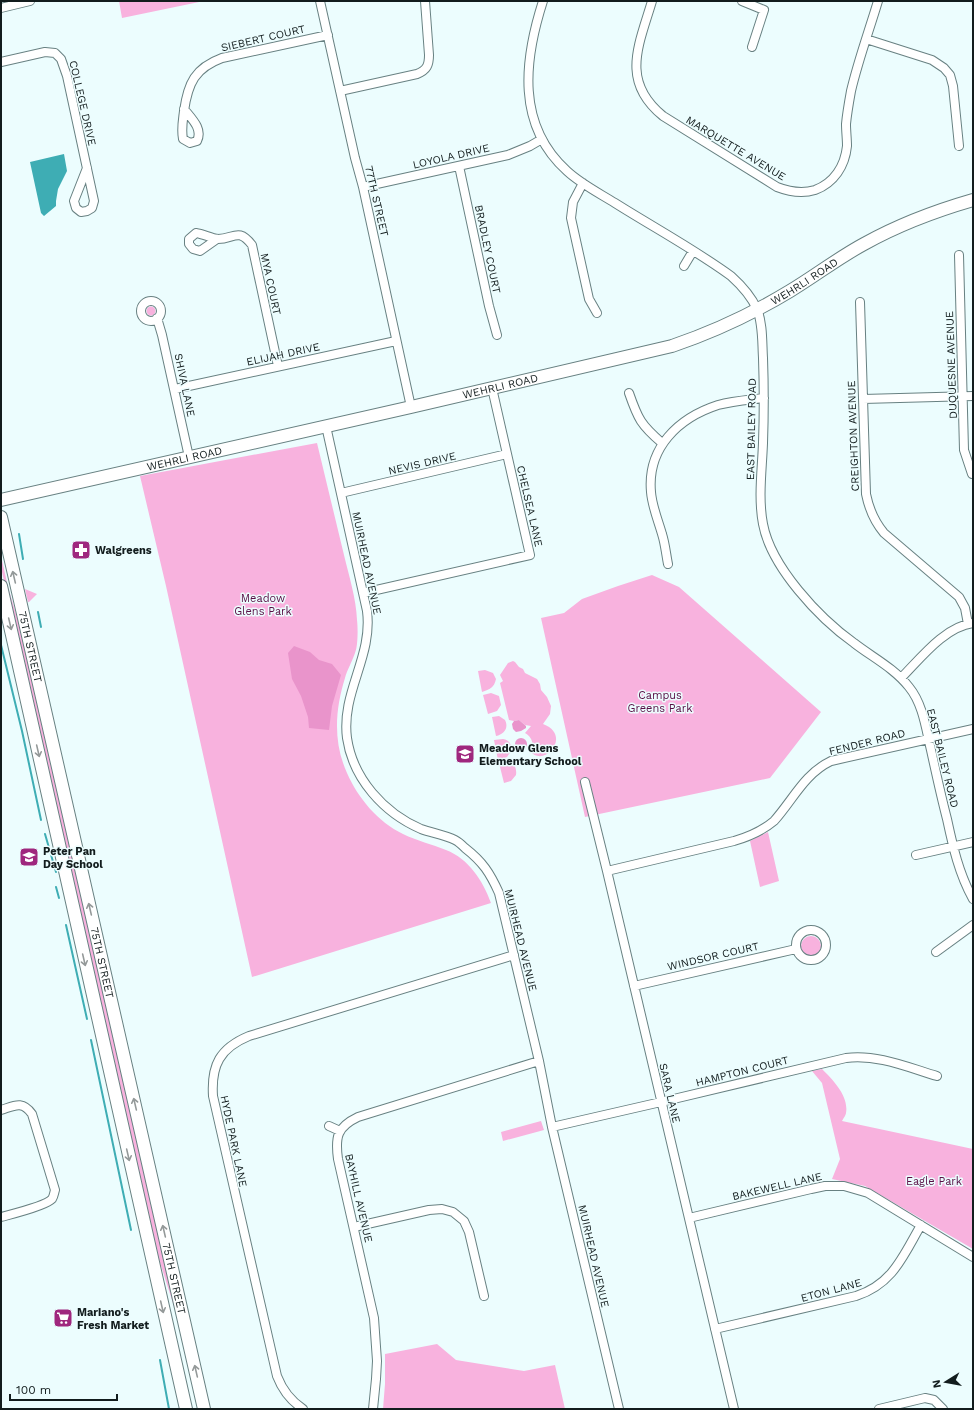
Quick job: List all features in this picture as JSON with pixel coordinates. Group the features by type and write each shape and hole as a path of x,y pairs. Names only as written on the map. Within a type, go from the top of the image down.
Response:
{"main road":[{"name":"WEHRLI ROAD","path":"1,500 672,346 701,336 757,310 877,237 907,223 973,200"},
{"name":"75TH STREET","path":"1,517 204,1409"},
{"name":"75TH STREET","path":"1,586 186,1409"}],"street":[{"path":"1,8 30,1"},
{"name":"77TH STREET","path":"320,1 355,158 363,187 410,407"},
{"path":"340,91 417,74 427,68 429,63 429,54 425,1"},
{"name":"EAST BAILEY ROAD","path":"543,1 532,43 528,80 529,98 535,126 559,164 574,178 731,276 745,290 757,310 762,334 764,398 761,509 767,540 784,573 825,618 849,639 891,669 909,686 915,696 922,711 960,872 973,899"},
{"name":"MARQUETTE AVENUE","path":"652,1 640,41 636,62 639,85 649,103 663,116 777,187 794,192 808,192 821,188 833,179 842,166 846,154 847,144 847,109 878,1"},
{"path":"742,1 764,10 752,47"},
{"name":"SIEBERT COURT","path":"184,109 186,96 192,81 201,70 212,62 222,58 328,34"},
{"path":"866,39 932,60 944,68 950,75 953,86 959,146"},
{"name":"COLLEGE DRIVE","path":"1,62 45,52 55,53 61,59 67,76 87,168"},
{"name":"LOYOLA DRIVE","path":"363,187 515,153 542,139"},
{"name":"BRADLEY COURT","path":"459,166 489,306 498,335"},
{"path":"583,183 573,202 571,218 589,299 597,314"},
{"name":"MYA COURT","path":"217,239 237,235 246,237 252,245 278,366"},
{"path":"684,266 693,251"},
{"name":"DUQUESNE AVENUE","path":"959,255 964,450 972,474"},
{"name":"CREIGHTON AVENUE","path":"860,302 866,494 872,516 878,526 888,537 960,597 971,623"},
{"name":"SHIVA LANE","path":"157,318 175,389 189,457"},
{"name":"ELIJAH DRIVE","path":"175,389 396,340"},
{"name":"CHELSEA LANE","path":"364,593 530,555 492,388"},
{"path":"629,393 640,421 649,432 662,443"},
{"path":"863,399 973,396"},
{"path":"668,564 651,494 650,479 654,460 662,443 682,424 706,410 729,402 764,398"},
{"name":"MUIRHEAD AVENUE","path":"326,426 364,593 369,623 365,652 350,696 346,717 347,739 352,757 362,779 374,795 390,811 408,823 456,841 483,864 490,873 499,893 539,1062 552,1127 619,1409"},
{"name":"NEVIS DRIVE","path":"341,493 507,454"},
{"path":"901,678 942,637 949,632 971,623"},
{"name":"FENDER ROAD","path":"607,871 748,837 774,821 805,780 818,768 826,764 847,757 973,729"},
{"name":"SARA LANE","path":"585,782 734,1409"},
{"path":"916,855 973,842"},
{"path":"936,952 973,925"},
{"name":"WINDSOR COURT","path":"634,986 796,949"},
{"name":"HYDE PARK LANE","path":"303,1409 288,1395 277,1376 214,1101 212,1084 217,1062 225,1051 233,1044 249,1036 514,955"},
{"name":"HAMPTON COURT","path":"552,1127 856,1056 876,1058 937,1076"},
{"path":"329,1126 340,1131 346,1124 358,1117 539,1062"},
{"path":"1,1110 18,1104 28,1108 32,1114 37,1129 55,1190 51,1200 1,1217"},
{"name":"BAYHILL AVENUE","path":"340,1131 337,1138 336,1147 370,1296 376,1335 376,1379 373,1409"},
{"name":"BAKEWELL LANE","path":"689,1218 812,1188 836,1186 854,1188 868,1193 973,1257"},
{"path":"354,1227 429,1210 456,1209 469,1232 484,1296"},
{"name":"ETON LANE","path":"715,1329 868,1292 891,1274 921,1225"},
{"path":"879,1409 925,1398 934,1400 943,1409"}],"green space":[{"path":"119,1 204,1 122,18"},
{"path":"151,306 156,311 151,316 146,311"},
{"name":"Meadow Glens Park","path":"317,443 352,587 357,623 358,637 356,650 345,678 339,702 337,726 339,750 342,761 357,791 377,816 385,823 403,834 446,850 462,859 479,879 491,903 252,977 166,586 140,476"},
{"path":"1,556 8,587 27,651 178,1319 149,1228 2,572"},
{"name":"Campus Greens Park","path":"652,575 679,587 821,712 770,778 585,817 541,618 564,613 582,599"},
{"path":"25,589 37,594 29,602 28,602"},
{"path":"513,661 523,669 525,673 537,679 541,690 547,697 551,706 550,714 543,724 552,729 556,735 556,742 548,753 542,756 536,755 530,751 532,749 532,741 525,733 531,726 525,725 519,720 509,720 500,683 503,681 500,675 508,663"},
{"path":"485,670 493,673 496,679 491,688 482,692 478,671"},
{"path":"491,693 499,696 501,705 497,711 488,714 483,695"},
{"path":"499,716 505,720 506,728 501,734 496,736 492,717"},
{"path":"503,739 510,743 511,751 507,757 498,760 494,740"},
{"path":"506,761 514,766 516,775 511,781 504,783 499,763"},
{"path":"768,832 779,881 760,887 750,841"},
{"path":"811,936 818,939 821,946 818,953 811,956 804,953 801,946 804,939"},
{"name":"Eagle Park","path":"822,1069 831,1078 845,1100 846,1113 842,1121 973,1149 973,1249 865,1186 832,1179 840,1159 822,1083 812,1071"},
{"path":"541,1121 544,1130 503,1141 501,1132"},
{"path":"437,1344 456,1360 524,1371 555,1365 565,1409 383,1409 385,1354"}],"shaded area":[{"path":"294,646 310,652 319,660 332,664 341,675 332,706 329,730 309,728 308,717 301,696 292,679 288,653"},
{"path":"519,720 526,726 526,728 516,732 513,729 512,724 514,721"},
{"path":"519,738 523,738 527,744 523,750 519,750 515,746 515,742"}],"water":[{"path":"64,154 67,171 58,189 56,206 44,216 41,213 30,162"}],"waterway":[{"path":"19,534 23,559"},
{"path":"38,612 41,627"},
{"path":"1,645 22,731 41,820"},
{"path":"45,834 56,872"},
{"path":"56,887 59,898"},
{"path":"66,925 87,1019"},
{"path":"91,1040 131,1230"},
{"path":"160,1360 169,1409"}],"place":[{"name":"Walgreens","path":"81,550"},
{"name":"Meadow Glens Elementary School","path":"465,754"},
{"name":"Peter Pan Day School","path":"29,857"},
{"name":"Mariano's Fresh Market","path":"63,1318"}]}
